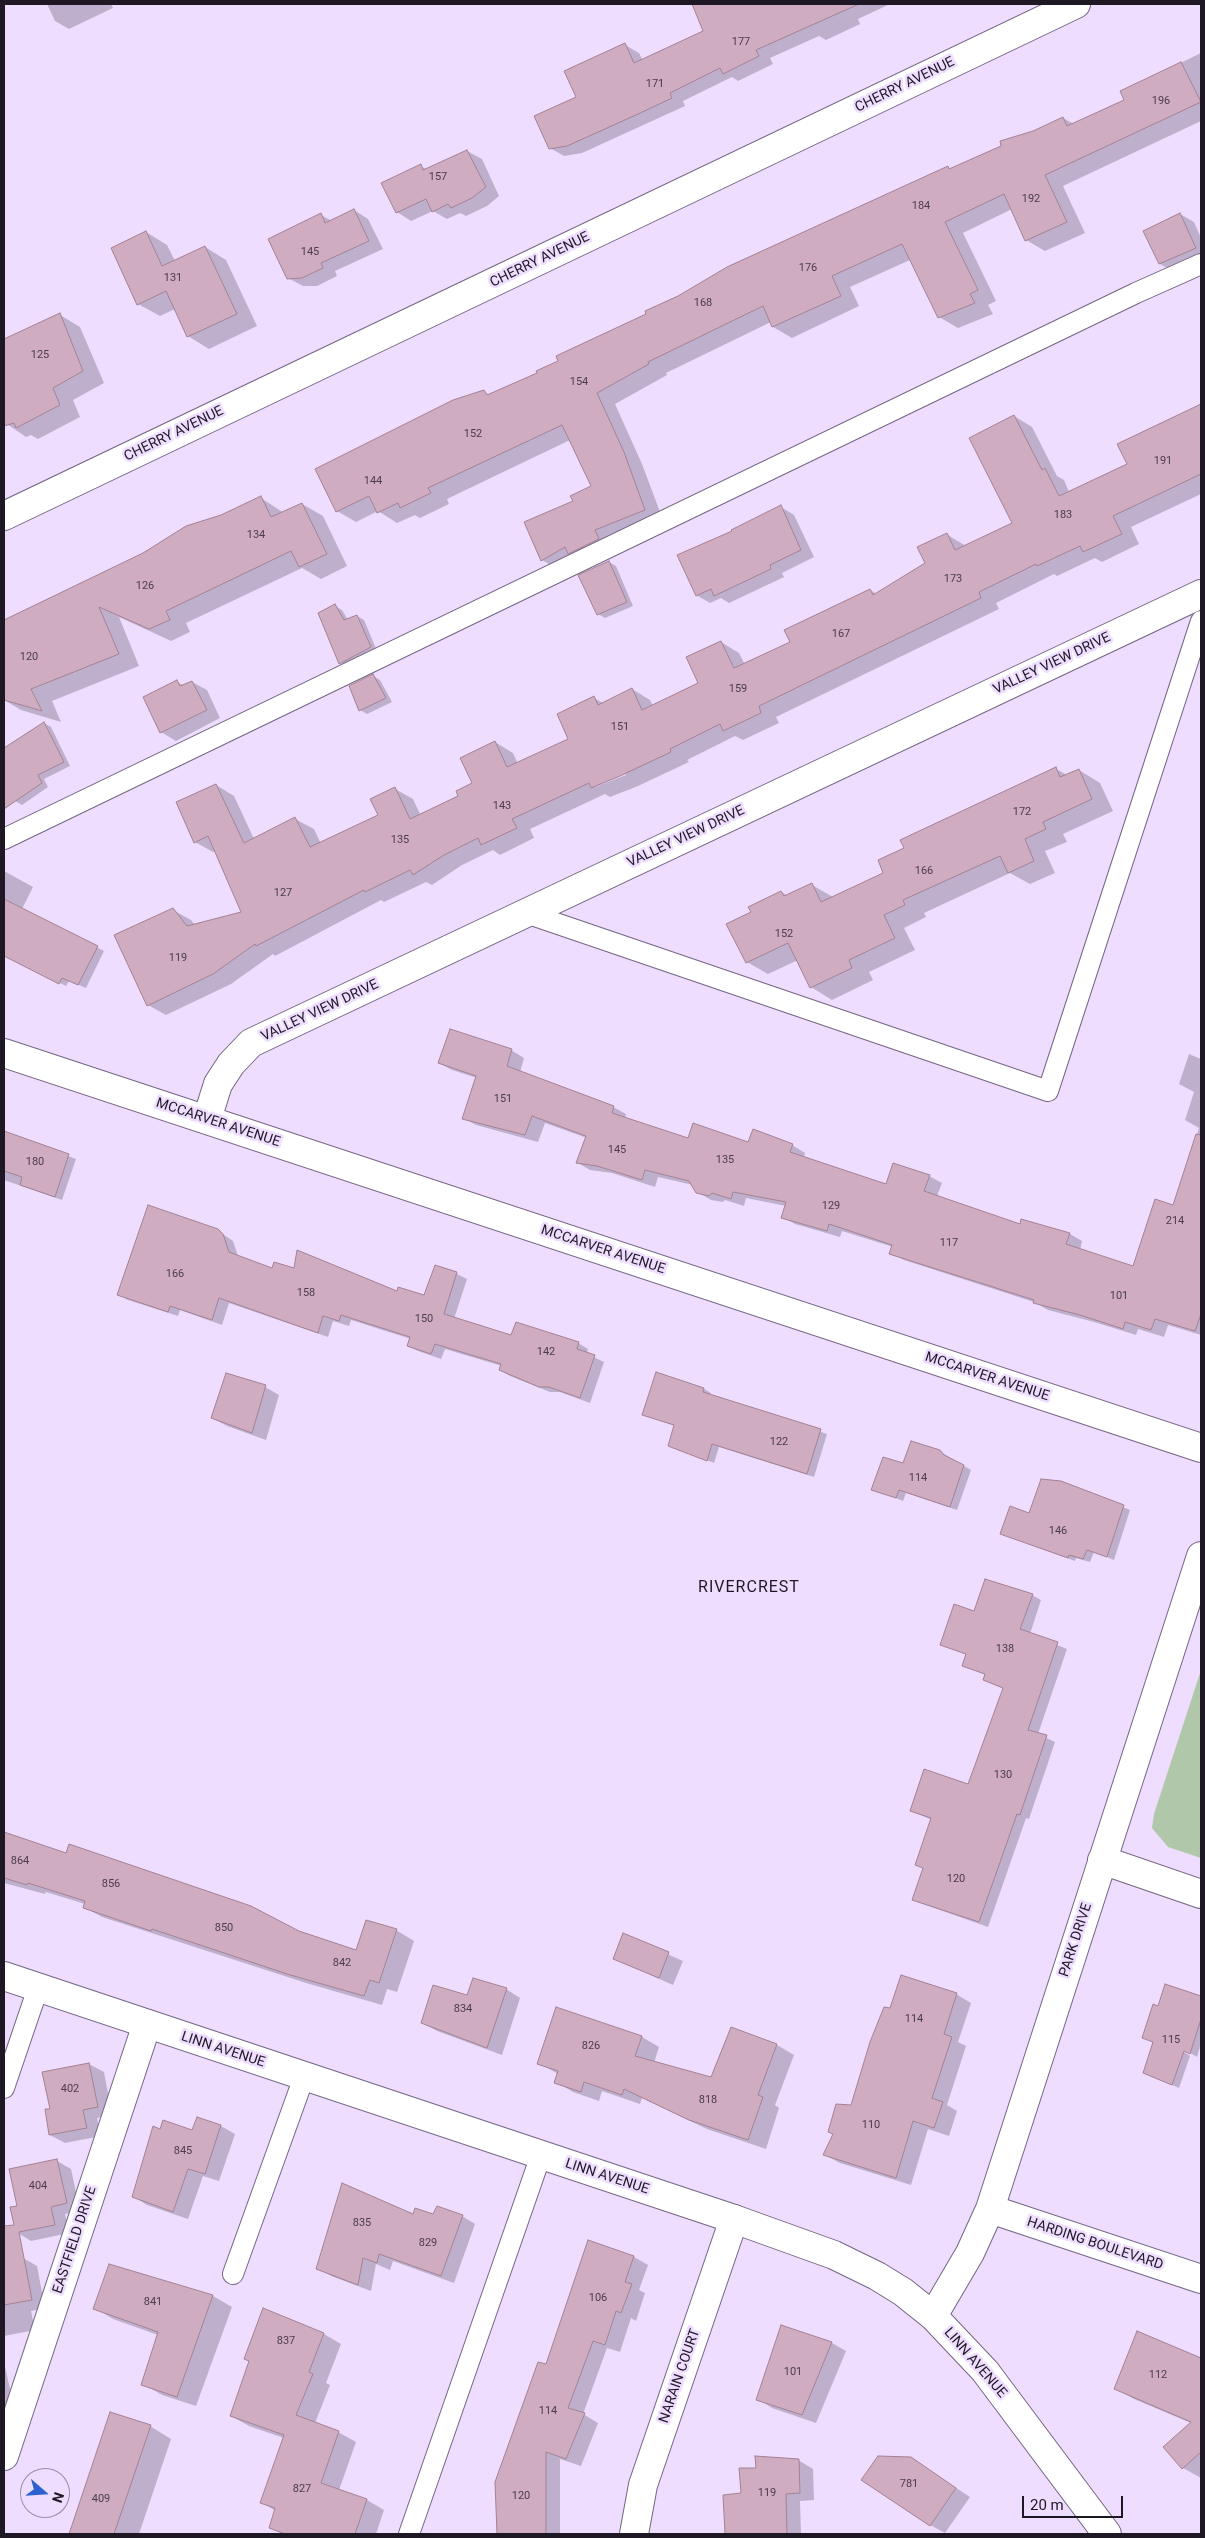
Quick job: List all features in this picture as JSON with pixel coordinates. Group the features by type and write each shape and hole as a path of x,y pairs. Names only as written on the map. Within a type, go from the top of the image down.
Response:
{"street":[{"name":"CHERRY AVENUE","path":"4,516 1076,4"},
{"name":"VALLEY VIEW DRIVE","path":"207,1119 218,1084 231,1064 251,1043 1201,594"},
{"name":"MCCARVER AVENUE","path":"4,1053 1201,1448"},
{"name":"PARK DRIVE","path":"933,2316 970,2253 990,2209 1201,1556"},
{"path":"1102,1860 1201,1894"},
{"name":"LINN AVENUE","path":"4,1976 734,2219 854,2265 903,2292 933,2316 985,2371 1107,2534"},
{"name":"EASTFIELD DRIVE","path":"4,2456 147,2024"},
{"name":"HARDING BOULEVARD","path":"990,2209 1201,2279"},
{"name":"NARAIN COURT","path":"634,2534 643,2485 734,2219"}],"lane":[{"path":"4,838 1109,306 1201,264"},
{"path":"526,913 1048,1091 1201,621"},
{"path":"4,2088 38,1988"},
{"path":"233,2274 304,2076"},
{"path":"409,2534 541,2155"}],"green space":[{"path":"1201,1670 1201,1858 1168,1847 1152,1828 1154,1814"}],"building":[{"path":"692,4 859,4 756,50 759,56 723,74 720,68 670,93 672,98 636,115 567,146 549,149 534,116 576,97 564,71 625,43 634,63 703,31"},
{"path":"1181,62 1201,102 1045,175 1067,222 1025,241 1004,194 945,222 978,290 970,294 975,303 938,318 902,244 832,276 841,296 772,327 763,306 648,362 649,364 597,393 624,452 645,510 595,530 599,539 568,554 565,547 541,561 524,522 573,501 570,496 591,486 562,425 428,488 431,493 400,508 398,503 377,513 369,496 336,512 315,469 453,400 484,390 487,395 537,373 536,371 558,361 556,356 646,314 645,311 678,296 727,267 948,166 949,169 1001,146 1000,141 1033,131 1063,117 1067,126 1124,100 1120,91"},
{"path":"467,150 486,187 472,198 451,208 448,204 432,212 426,199 396,213 381,183 421,164 423,170"},
{"path":"354,209 369,241 321,263 323,268 302,278 287,279 268,239 321,213 325,223"},
{"path":"1180,213 1196,248 1159,264 1143,231"},
{"path":"146,231 162,266 205,246 237,314 187,337 166,291 137,305 111,248"},
{"path":"60,313 83,371 53,388 60,405 16,428 14,423 4,426 4,339"},
{"path":"1201,404 1201,474 1113,516 1122,534 1083,552 1080,546 1037,566 1036,564 979,592 981,598 759,706 761,713 723,731 720,724 670,749 671,752 620,776 591,788 589,783 512,819 517,828 481,845 478,838 444,855 413,875 410,870 365,892 364,890 256,946 255,944 213,974 147,1006 114,935 173,908 187,926 241,912 208,836 194,843 176,802 216,784 244,843 295,817 310,847 378,815 370,799 395,787 410,819 458,796 456,791 472,783 460,758 495,741 507,767 568,739 557,714 594,696 598,705 632,688 642,710 698,683 686,657 721,641 734,668 790,642 784,630 870,589 873,595 925,563 917,547 947,533 955,550 1012,523 969,438 1014,415 1042,470 1045,468 1059,496 1127,464 1117,444"},
{"path":"261,496 271,517 302,503 327,554 299,567 291,551 166,611 170,620 149,629 99,607 119,654 31,689 42,711 4,700 4,620 143,553 186,526 221,515"},
{"path":"781,505 801,550 770,565 771,569 714,596 711,589 696,596 677,555 732,531"},
{"path":"609,561 627,602 597,615 578,575"},
{"path":"335,604 344,620 357,615 371,647 339,664 318,613"},
{"path":"373,674 386,698 359,711 349,686"},
{"path":"177,680 180,686 192,681 207,710 160,733 143,697"},
{"path":"44,722 64,762 38,775 42,783 4,809 4,748"},
{"path":"1056,767 1060,777 1079,769 1092,799 1043,822 1046,829 1025,839 1034,861 1008,873 1000,856 903,900 905,905 884,915 895,938 849,960 852,968 810,988 788,943 746,963 726,924 751,912 748,907 781,891 784,896 812,883 821,902 883,873 878,860 904,848 900,840"},
{"path":"4,899 98,946 78,985 62,978 59,984 4,956"},
{"path":"450,1029 512,1049 507,1066 614,1106 612,1113 688,1138 693,1123 748,1142 753,1129 793,1144 790,1152 886,1184 893,1163 930,1175 924,1191 1020,1224 1021,1219 1070,1233 1066,1244 1133,1266 1155,1199 1173,1205 1196,1134 1201,1135 1201,1314 1195,1331 1155,1319 1151,1330 1125,1322 1123,1329 1080,1315 1033,1303 1034,1300 889,1254 892,1245 829,1224 827,1231 781,1218 786,1202 733,1192 731,1199 712,1193 709,1196 696,1193 689,1181 645,1170 642,1180 597,1166 576,1163 586,1136 532,1116 525,1135 462,1119 476,1076 438,1063"},
{"path":"4,1131 69,1154 55,1197 20,1185 22,1177 4,1171"},
{"path":"148,1205 218,1229 223,1234 229,1252 272,1268 274,1262 294,1268 297,1250 397,1291 398,1287 424,1295 435,1265 457,1272 444,1314 511,1335 516,1322 579,1342 577,1349 595,1355 580,1398 549,1387 539,1387 499,1370 501,1364 435,1344 431,1354 407,1346 410,1337 341,1315 339,1321 323,1316 318,1333 219,1298 212,1320 170,1306 168,1312 117,1295"},
{"path":"656,1372 704,1388 703,1392 821,1429 807,1474 712,1444 707,1461 668,1446 674,1425 642,1415"},
{"path":"226,1373 266,1385 252,1433 211,1418"},
{"path":"911,1441 940,1450 944,1455 964,1465 950,1507 899,1490 896,1498 871,1490 883,1457 903,1463"},
{"path":"1041,1479 1061,1481 1124,1505 1107,1557 1087,1550 1083,1559 1069,1555 1068,1558 1000,1534 1010,1506 1029,1513"},
{"path":"985,1579 1033,1594 1020,1629 1058,1642 1028,1730 1047,1735 1020,1815 1017,1814 979,1922 912,1900 923,1868 915,1865 931,1818 910,1811 924,1769 968,1784 1003,1688 983,1680 985,1674 962,1666 966,1654 940,1645 954,1604 974,1611"},
{"path":"4,1832 66,1853 69,1844 251,1906 299,1931 356,1950 366,1920 397,1929 379,1983 370,1980 364,1996 287,1974 152,1929 151,1931 83,1908 85,1901 28,1883 27,1885 4,1878"},
{"path":"623,1933 669,1952 659,1978 613,1959"},
{"path":"901,1975 957,1993 944,2034 952,2037 932,2098 943,2102 934,2128 913,2121 896,2178 823,2155 833,2134 828,2132 836,2104 851,2105 870,2042 884,2007 890,2008"},
{"path":"473,1978 507,1988 487,2048 421,2023 433,1985 467,1995"},
{"path":"1165,1984 1201,1996 1201,2019 1190,2054 1184,2051 1172,2085 1143,2073 1153,2042 1142,2038 1153,2004 1158,2006"},
{"path":"556,2007 642,2036 635,2056 711,2077 731,2027 777,2044 758,2095 763,2097 748,2140 689,2120 624,2089 622,2095 584,2082 581,2092 554,2083 558,2071 537,2064"},
{"path":"89,2063 98,2107 83,2110 87,2128 49,2135 45,2109 50,2109 42,2072"},
{"path":"197,2117 221,2125 205,2174 188,2169 173,2212 132,2197 153,2126 160,2129 163,2120 192,2130"},
{"path":"57,2159 67,2203 51,2207 55,2225 19,2232 32,2300 4,2305 4,2226 14,2225 10,2207 17,2206 9,2169"},
{"path":"342,2183 413,2214 415,2208 433,2214 437,2206 463,2215 441,2276 379,2254 377,2263 363,2258 358,2285 316,2269"},
{"path":"588,2240 634,2256 625,2282 632,2284 621,2313 616,2311 605,2345 593,2341 568,2408 585,2413 566,2459 546,2452 546,2534 497,2534 495,2482 538,2362 546,2364"},
{"path":"109,2264 213,2295 177,2397 141,2385 158,2332 93,2309"},
{"path":"263,2308 324,2333 309,2372 313,2374 296,2415 339,2431 321,2483 367,2499 355,2534 285,2534 269,2528 275,2508 260,2503 284,2435 230,2416 249,2361 244,2359"},
{"path":"781,2325 832,2342 802,2415 756,2400"},
{"path":"1137,2331 1201,2358 1201,2452 1182,2469 1163,2447 1191,2422 1114,2389"},
{"path":"110,2412 151,2425 114,2534 69,2534"},
{"path":"755,2456 799,2459 800,2493 786,2494 787,2534 725,2534 723,2495 741,2493 739,2468 756,2468"},
{"path":"878,2456 911,2457 956,2488 930,2526 861,2480"}],"district":[{"name":"RIVERCREST","path":"749,1588"}]}
